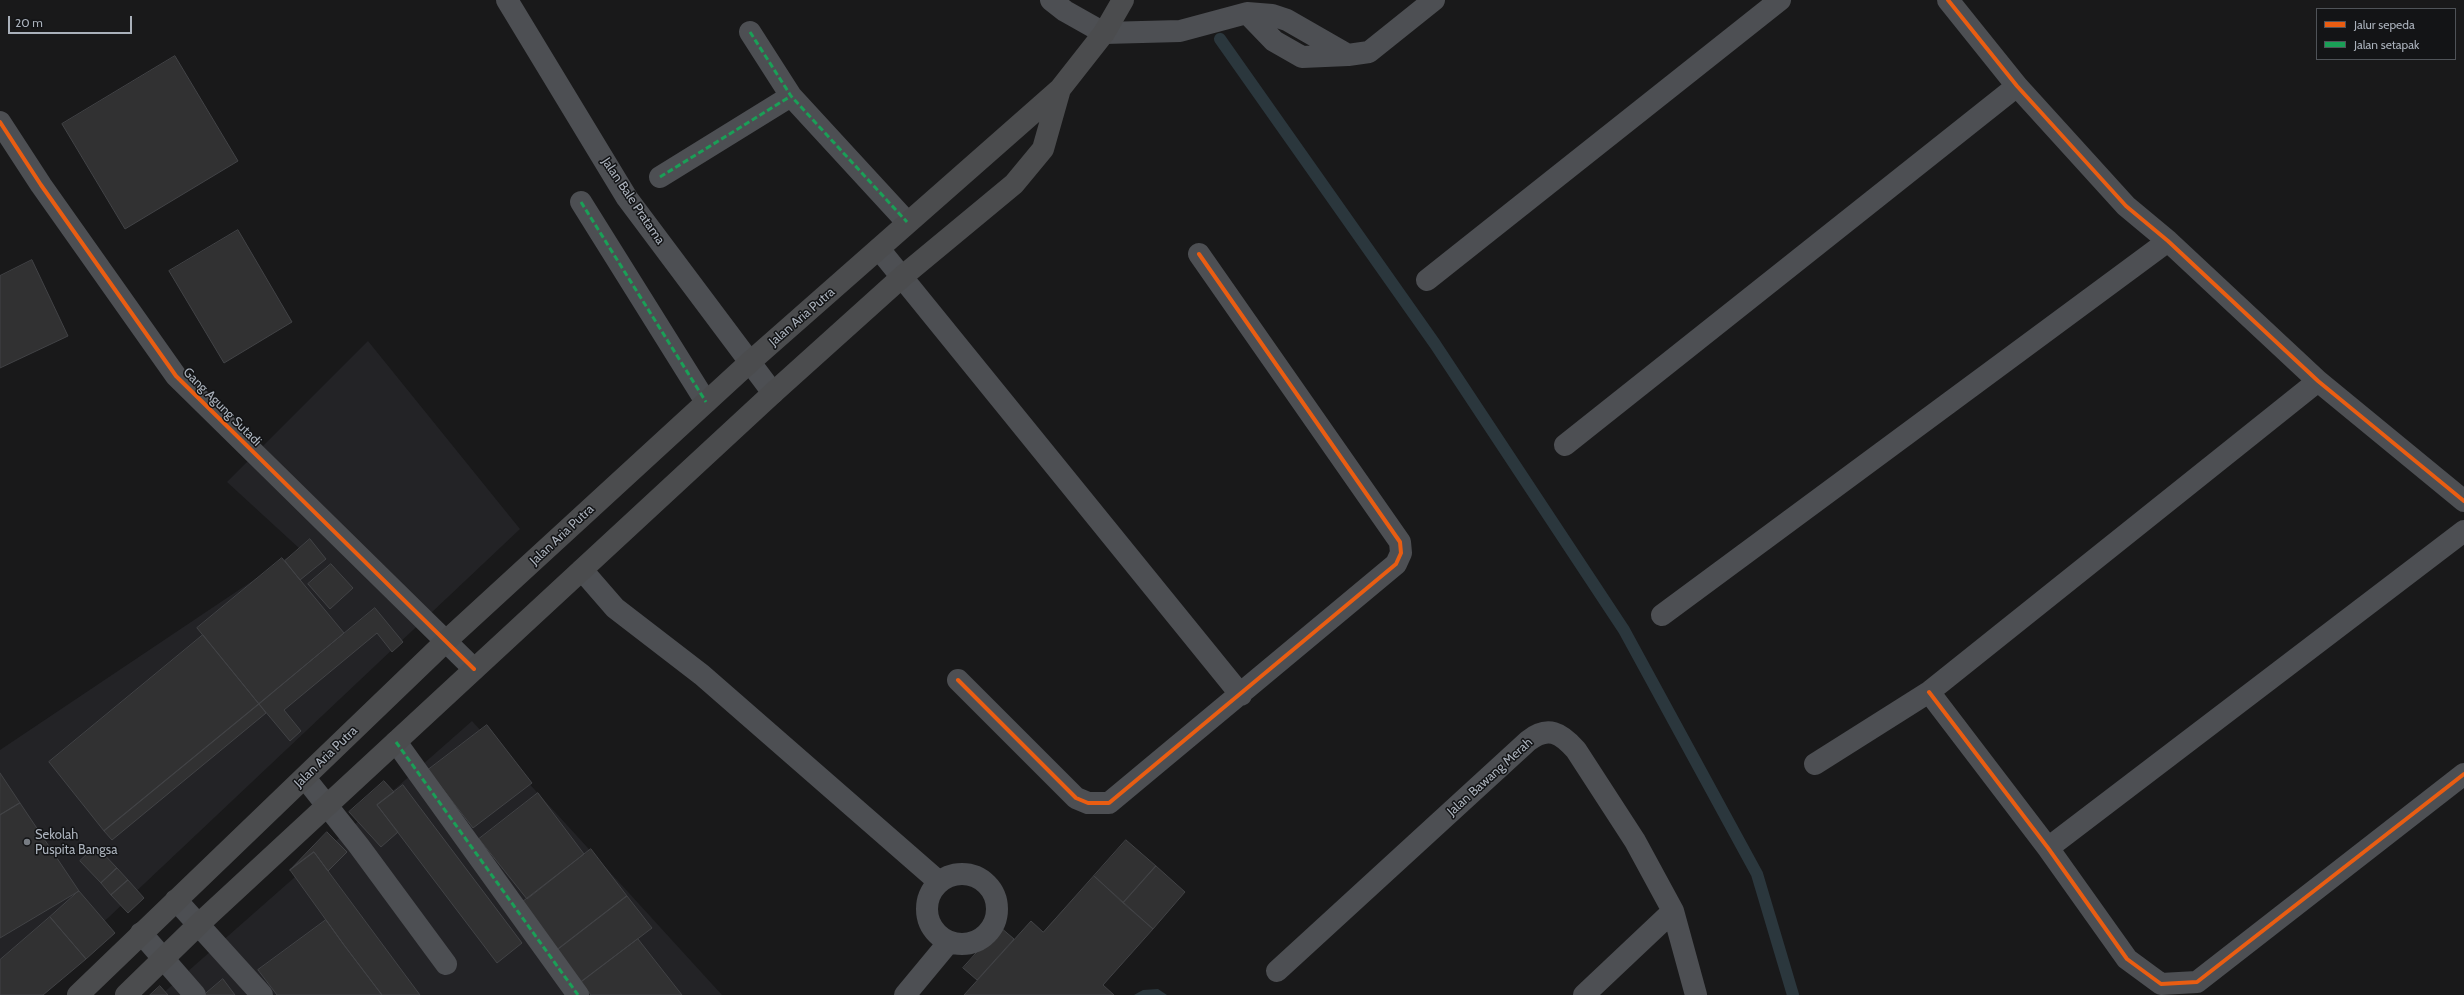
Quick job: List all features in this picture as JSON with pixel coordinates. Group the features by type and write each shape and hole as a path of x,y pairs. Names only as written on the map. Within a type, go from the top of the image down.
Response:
{"main road":[{"name":"Jalan Aria Putra","path":"78,995 445,642 750,362 879,249 907,222 1060,90 1104,33 1123,0"},
{"name":"Jalan Aria Putra","path":"126,995 199,924 773,393 903,276 1014,184 1043,148 1060,90"}],"street":[{"name":"Jalan Bale Pratama","path":"506,0 627,198 773,393"},
{"path":"1051,0 1065,11 1104,33 1180,31 1247,13 1272,15 1287,20 1348,55 1369,52 1434,0"},
{"path":"1427,280 1780,0"},
{"path":"1948,0 2017,86 2126,206 2168,241 2318,381 2464,501"},
{"path":"750,32 792,96 907,222"},
{"path":"1565,445 2017,86"},
{"path":"660,177 792,96"},
{"name":"Gang Agung Sutadi","path":"0,122 41,185 176,376 474,669"},
{"path":"581,202 706,402"},
{"path":"1662,614 2168,241"},
{"path":"879,249 903,276 1241,695"},
{"path":"958,680 1076,798 1088,803 1100,805 1109,803 1241,695 1396,564 1401,553 1400,542 1199,254"},
{"path":"1815,764 1929,692 2318,381"},
{"path":"2048,848 2464,531"},
{"path":"582,570 615,608 702,675 938,881"},
{"path":"1929,692 2048,848 2127,959 2161,984 2197,982 2464,774"},
{"name":"Jalan Bawang Merah","path":"1276,971 1528,741 1543,732 1559,734 1576,750 1635,842 1673,911 1696,995"},
{"path":"396,742 578,995"},
{"path":"305,778 328,806 446,964"},
{"path":"958,873 979,876 994,892 998,913 989,932 970,944 949,942 930,927 926,903 938,881 958,873"},
{"path":"176,900 262,995"},
{"path":"1584,995 1673,911"},
{"path":"141,933 196,995"},
{"path":"905,995 949,942"}],"shaded area":[{"path":"368,341 520,529 109,917 22,995 0,995 0,750 300,549 227,482"},
{"path":"472,721 722,995 161,995"},
{"path":"1158,989 1167,995 1134,995 1143,990"}],"building":[{"path":"175,56 238,161 125,229 62,124"},
{"path":"238,230 292,322 224,363 169,271"},
{"path":"32,260 68,336 0,368 0,276"},
{"path":"310,539 326,559 300,580 285,561"},
{"path":"282,558 344,633 259,704 197,628"},
{"path":"331,564 353,588 330,609 308,584"},
{"path":"375,608 403,642 392,652 377,633 284,710 301,731 290,741 259,704"},
{"path":"203,635 259,704 104,831 49,762"},
{"path":"259,704 266,713 112,840 104,831"},
{"path":"487,725 532,783 473,828 428,770"},
{"path":"0,773 20,803 0,815"},
{"path":"384,781 394,792 377,805 398,832 381,847 349,812"},
{"path":"403,785 522,943 497,963 377,805"},
{"path":"538,793 584,854 527,899 479,839"},
{"path":"20,803 79,891 0,938 0,815"},
{"path":"327,832 347,852 328,871 314,852 290,870"},
{"path":"1126,840 1156,866 1123,903 1094,876"},
{"path":"96,846 117,868 101,883 80,861"},
{"path":"591,849 627,896 557,950 520,904"},
{"path":"314,852 420,995 382,995 344,945 290,870"},
{"path":"1156,866 1185,892 1153,929 1123,903"},
{"path":"117,868 128,880 111,895 101,883"},
{"path":"1094,876 1153,929 1103,985 1114,995 964,995 1031,921 1043,932"},
{"path":"128,880 144,898 128,913 111,895"},
{"path":"79,891 115,933 86,959 50,917"},
{"path":"627,896 652,928 581,982 557,950"},
{"path":"50,917 86,959 43,995 0,995 0,960"},
{"path":"326,920 382,995 277,995 258,970"},
{"path":"1000,927 1014,939 977,980 963,968"},
{"path":"638,939 682,995 591,995 581,982"},
{"path":"223,979 235,995 204,995"},
{"path":"160,986 168,995 150,995"}],"waterway":[{"path":"1220,39 1435,344 1624,630 1757,874 1793,995"}],"marked path":[{"path":"750,32 791,96 907,222"},
{"path":"660,177 791,96"},
{"path":"581,202 706,402"},
{"path":"396,742 578,995"}],"cycle path":[{"path":"1948,0 2017,86 2126,206 2168,241 2318,381 2464,501"},
{"path":"0,122 41,185 176,376 474,669"},
{"path":"958,680 1076,798 1088,803 1109,803 1396,564 1401,553 1400,542 1199,254"},
{"path":"1929,692 2048,848 2127,959 2161,984 2197,982 2464,774"}],"place":[{"name":"Sekolah Puspita Bangsa","path":"27,842"}]}
